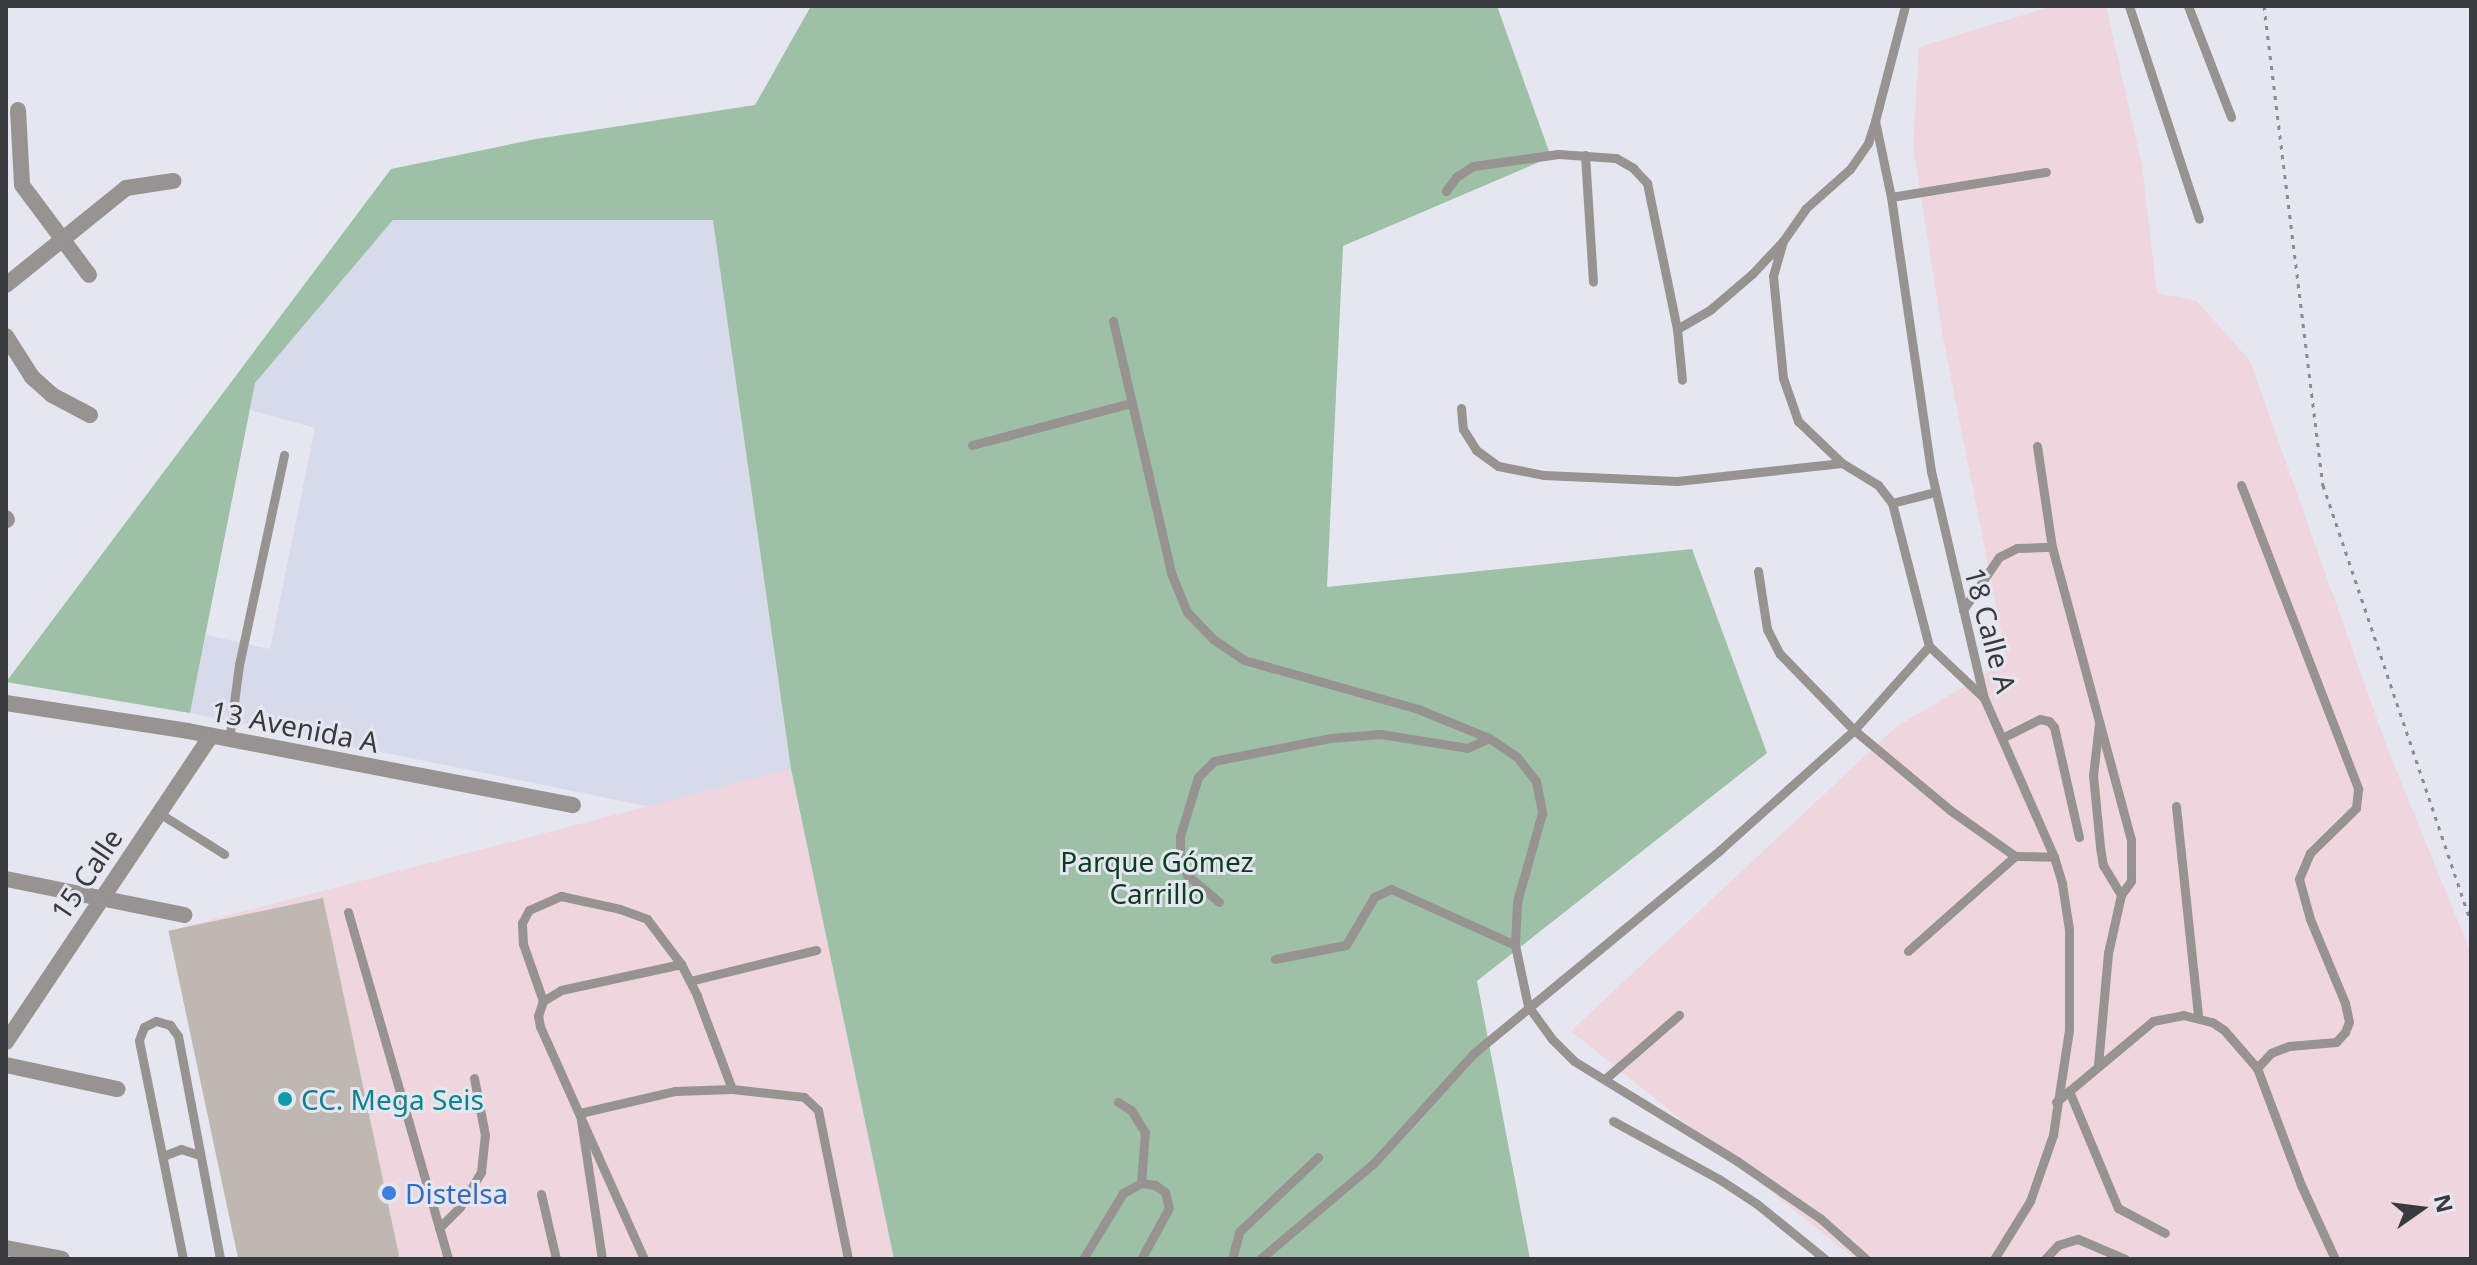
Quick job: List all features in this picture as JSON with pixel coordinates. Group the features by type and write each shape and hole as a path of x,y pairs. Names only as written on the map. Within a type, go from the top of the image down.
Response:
{"street":[{"path":"18,110 22,185 89,275"},
{"path":"6,285 126,188 173,181"},
{"path":"6,336 32,377 52,395 90,415"},
{"name":"13 Avenida A","path":"6,703 211,736 573,805"},
{"name":"15 Calle","path":"6,1042 211,736"},
{"path":"6,879 184,915"},
{"path":"6,1065 117,1089"},
{"path":"6,1248 62,1259"}],"lane":[{"name":"18 Calle A","path":"1904,6 1875,121 1891,197 1935,492 1984,698 2004,737 2037,825 2054,857 2069,929 2069,1030 2053,1135 2030,1201 1997,1258"},
{"path":"2129,6 2199,219"},
{"path":"2188,6 2231,117"},
{"path":"1677,329 1711,309 1783,241 1805,209 1850,169 1868,143 1875,121"},
{"path":"1446,191 1456,177 1473,166 1558,154 1616,158 1633,168 1647,183 1677,329 1682,380"},
{"path":"1585,155 1593,282"},
{"path":"1891,197 2046,172"},
{"path":"1783,241 1773,276 1783,378 1798,421 1842,463 1878,485 1892,503 1929,646 1984,698"},
{"path":"1113,321 1171,573 1187,612 1213,639 1244,660 1418,709 1489,738 1517,757 1536,781 1542,813 1517,902 1515,945 1528,1006 1552,1039 1574,1061 1814,1214 1866,1259"},
{"path":"972,445 1131,403"},
{"path":"1461,408 1463,429 1476,450 1498,466 1544,475 1677,481 1842,463"},
{"path":"2037,446 2052,547 2131,839 2131,881 2121,895 2108,953 2098,1065"},
{"path":"229,740 239,665 284,455"},
{"path":"2241,485 2358,789 2356,808 2310,853 2299,879 2310,919 2345,1003 2349,1022 2336,1042 2289,1046 2271,1053 2257,1068"},
{"path":"1892,503 1935,492"},
{"path":"1963,610 1999,557 2017,548 2052,547"},
{"path":"1758,571 1767,629 1780,654 1854,730 1950,810 2015,856 2054,857"},
{"path":"1260,1259 1373,1164 1474,1053 1720,850 1854,730 1929,646"},
{"path":"2004,737 2040,719 2049,721 2054,727 2079,837"},
{"path":"2100,721 2093,775 2100,847 2103,865 2121,895"},
{"path":"1219,902 1187,875 1180,855 1180,836 1198,777 1214,761 1330,738 1381,734 1467,748 1489,738"},
{"path":"2176,806 2198,1017"},
{"path":"159,813 224,854"},
{"path":"1908,951 2015,856"},
{"path":"1275,959 1346,945 1374,897 1391,889 1515,945"},
{"path":"644,1259 540,1026 538,1016 543,1001 523,944 522,923 529,910 561,896 620,909 647,919 690,981 732,1089"},
{"path":"348,912 448,1259"},
{"path":"690,981 816,950"},
{"path":"543,1001 561,990 681,964"},
{"path":"1605,1079 1679,1015"},
{"path":"2056,1102 2153,1021 2183,1015 2198,1017 2224,1030 2257,1068 2301,1185 2335,1259"},
{"path":"183,1259 139,1040 144,1027 156,1021 170,1025 178,1036 220,1259"},
{"path":"439,1228 460,1207 481,1172 485,1135 474,1078"},
{"path":"580,1113 675,1091 732,1089 804,1097 818,1110 848,1259"},
{"path":"2069,1091 2118,1208 2165,1233"},
{"path":"1118,1102 1131,1110 1145,1132 1141,1183"},
{"path":"580,1113 602,1259"},
{"path":"1613,1121 1719,1179 1757,1204 1825,1259"},
{"path":"163,1156 181,1149 200,1155"},
{"path":"1232,1259 1239,1232 1318,1157"},
{"path":"1083,1259 1123,1193 1141,1183 1155,1185 1165,1192 1169,1208 1141,1259"},
{"path":"541,1194 556,1259"},
{"path":"2045,1259 2058,1245 2078,1239 2125,1259"}],"path":[{"path":"2264,6 2323,485 2471,921"}],"shaded area":[{"path":"2053,6 2106,6 2142,165 2157,293 2197,301 2250,361 2388,750 2471,953 2471,1259 1855,1259 1571,1031 1896,727 2007,661 1943,337 1913,146 1919,47"},
{"path":"393,220 713,220 791,769 651,807 190,713 206,635 270,649 315,428 250,410 255,383"},
{"path":"791,769 894,1259 243,1259 176,929"}],"green space":[{"name":"Parque Gómez Carrillo","path":"811,6 1497,6 1551,157 1343,246 1327,587 1692,549 1767,753 1477,981 1530,1259 894,1259 791,769 713,220 393,220 255,383 190,713 6,682 391,169 536,139 755,105"}],"building":[{"name":"CC. Mega Seis","path":"323,898 400,1259 238,1259 168,931"}],"place":[{"name":"CC. Mega Seis","path":"285,1099"},
{"name":"Distelsa","path":"389,1193"}]}
